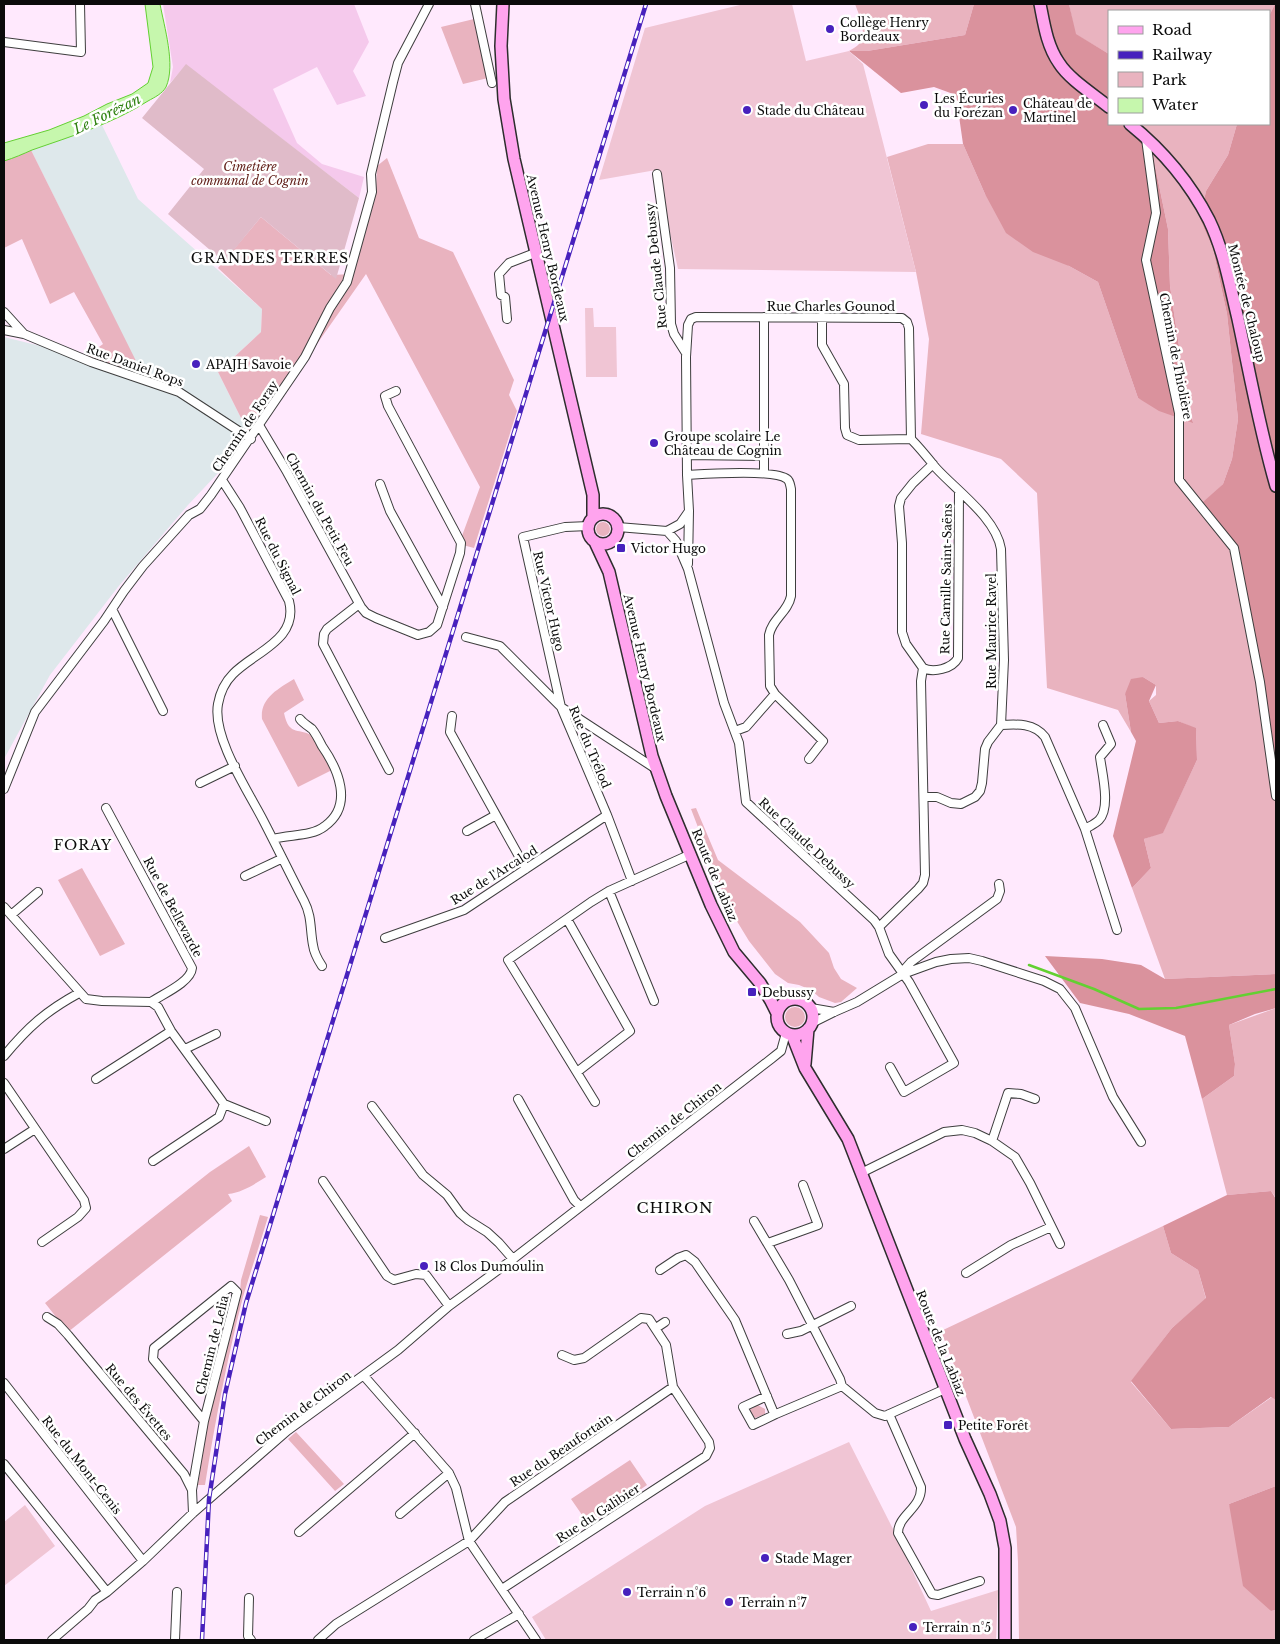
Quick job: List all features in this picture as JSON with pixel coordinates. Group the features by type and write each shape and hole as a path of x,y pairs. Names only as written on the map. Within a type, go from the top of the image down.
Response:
{"main road":[{"name":"Avenue Henry Bordeaux","path":"503,4 501,46 504,99 514,159 593,495 595,519"},
{"path":"1040,4 1048,38 1059,64 1108,105"},
{"name":"Montée de Chaloup","path":"1131,125 1165,157 1184,180 1210,221 1231,290 1265,447 1276,486"},
{"path":"613,518 618,528 616,535 606,544 595,542 589,534 595,519 613,518"},
{"name":"Avenue Henry Bordeaux","path":"595,542 609,572 652,756 657,770"},
{"name":"Avenue Henry Bordeaux","path":"609,572 610,542"},
{"name":"Route de Labiaz","path":"657,770 711,905 734,952 760,983 777,1014"},
{"name":"Route de Labiaz","path":"760,983 787,1000"},
{"path":"805,1068 810,1026 813,1017 811,1008 805,1001 799,999 787,1000 778,1008 778,1025 789,1034 804,1033 810,1026"},
{"name":"Route de la Labiaz","path":"789,1034 805,1068 848,1139 945,1389 1000,1521 1005,1548 1004,1640"}],"street":[{"path":"4,42 81,52 80,4"},
{"name":"Chemin de Foray","path":"4,789 35,712 143,566 189,515 204,504 222,480 305,357 330,308 347,282 372,192 372,174 392,82 398,63 429,4"},
{"path":"475,4 492,82"},
{"name":"Chemin de Thiolière","path":"1146,139 1156,213 1146,260 1179,413 1179,480 1234,548 1260,682 1276,796"},
{"name":"Rue Claude Debussy","path":"657,174 670,268 671,324 674,334 686,353"},
{"path":"507,319 505,297 501,295 500,274 509,263 535,253"},
{"path":"4,312 24,334"},
{"name":"Rue Claude Debussy","path":"688,569 689,511 686,475 686,353 688,325 696,317"},
{"name":"Rue Charles Gounod","path":"696,317 902,318 910,328 911,439"},
{"path":"764,317 764,473"},
{"path":"822,317 824,349 844,384 845,428 848,435 859,440 911,439"},
{"name":"Rue Daniel Rops","path":"4,330 24,334 91,362 179,392 251,439"},
{"path":"396,390 385,396 388,406 461,542 460,553 443,607"},
{"name":"Chemin du Petit Feu","path":"259,426 288,472 359,604 366,613 418,635 429,632 437,625 443,607"},
{"name":"Rue Maurice Ravel","path":"911,439 990,523 1000,539 1004,660 1001,725"},
{"path":"686,456 764,456"},
{"path":"879,927 923,883 925,866 920,682 923,668 906,644 902,632 902,543 899,506 905,491 933,464"},
{"path":"686,475 764,473 776,474 790,482 791,596 789,604 771,628 769,636 770,686 775,694 823,741 809,759"},
{"name":"Rue du Signal","path":"222,480 240,508 290,601 291,608 288,623 279,638 233,674 221,693 218,706 219,727 235,766 309,912 313,946 322,966"},
{"path":"380,484 390,511 443,607"},
{"name":"Rue Camille Saint-Saëns","path":"923,668 928,670 948,667 955,663 958,658 959,491"},
{"path":"618,528 667,531 680,524 689,511"},
{"name":"Rue Victor Hugo","path":"561,707 522,537 595,519"},
{"name":"Rue Claude Debussy","path":"667,531 676,541 688,569 724,703 739,742 746,802 874,920 879,927 889,954 903,974 954,1063 904,1092 890,1067"},
{"path":"359,604 327,629 324,634 323,644 389,770"},
{"path":"112,609 163,711"},
{"name":"Rue du Trélod","path":"466,637 500,646 561,707 632,880"},
{"path":"735,731 746,727 775,694"},
{"path":"561,707 657,770"},
{"path":"452,716 450,732 526,869"},
{"path":"273,839 286,835 308,833 326,826 336,812 341,797 338,776 331,760 312,729 300,719"},
{"path":"924,797 937,797 951,803 961,804 976,797 982,783 988,742 1001,725 1026,725 1040,730 1051,748 1085,829 1117,930"},
{"path":"1085,829 1099,820 1104,812 1105,802 1100,757 1111,744 1103,725"},
{"path":"200,783 235,766"},
{"name":"Rue de Bellevarde","path":"106,808 192,968 192,973 186,980 151,1002"},
{"path":"467,831 496,815"},
{"name":"Rue de l'Arcalod","path":"385,938 464,910 606,815"},
{"path":"596,1102 508,960 609,891 691,854"},
{"path":"245,876 281,859"},
{"path":"903,974 910,962 997,899 1000,891 999,884"},
{"path":"609,891 654,1000"},
{"path":"11,915 38,892"},
{"path":"4,907 86,999 92,1001 151,1002 158,1007 171,1030 224,1104 266,1121"},
{"path":"567,918 630,1031 576,1072"},
{"path":"810,1026 834,1012 857,1002 903,974 936,962 951,959 969,958 1044,981 1060,989 1075,1008 1113,1097 1141,1142"},
{"path":"4,1056 28,1028 45,1014 79,993"},
{"path":"811,1008 834,1012"},
{"path":"96,1079 171,1030"},
{"path":"185,1049 216,1034"},
{"path":"789,1034 781,1051 799,1054"},
{"name":"Chemin de Chiron","path":"52,1640 287,1431 398,1350 449,1306 513,1259 781,1051"},
{"path":"4,1083 84,1200 86,1208 42,1242"},
{"path":"992,1141 1008,1093 1021,1094 1035,1099"},
{"path":"518,1099 574,1200 580,1206"},
{"path":"153,1161 219,1117 224,1104"},
{"path":"372,1106 423,1175 447,1195 468,1220 500,1242 513,1259"},
{"path":"4,1149 35,1129"},
{"path":"861,1173 944,1132 962,1130 975,1133 992,1141 1015,1157 1060,1244"},
{"path":"324,1181 387,1276 394,1280 416,1274 426,1275 449,1306"},
{"path":"768,1243 818,1225 803,1185"},
{"path":"754,1220 790,1280 842,1386 880,1416 889,1414 945,1389"},
{"path":"966,1273 1011,1246 1051,1227"},
{"path":"660,1270 686,1255 695,1262 735,1320 773,1411 776,1414"},
{"name":"Chemin de Lelia","path":"192,1490 204,1421 237,1292 231,1286 154,1348 153,1359 204,1421"},
{"path":"788,1334 802,1331 851,1306"},
{"name":"Rue des Évettes","path":"47,1317 63,1330 184,1474 192,1490 193,1513"},
{"path":"562,1355 574,1360 584,1358 640,1318 649,1319 666,1345 673,1387"},
{"path":"656,1328 665,1322"},
{"path":"364,1376 449,1473 456,1488 469,1541 536,1640"},
{"name":"Rue du Mont-Cenis","path":"4,1384 143,1560"},
{"path":"767,1396 743,1407 753,1425 842,1386"},
{"name":"Rue du Galibier","path":"502,1589 706,1456 710,1448 709,1442 673,1387"},
{"name":"Rue du Beaufortain","path":"318,1640 336,1624 469,1541 505,1502 673,1387"},
{"path":"889,1414 921,1487 919,1500 898,1529 898,1533 932,1594 938,1595 980,1581"},
{"path":"299,1532 414,1433"},
{"path":"4,1464 107,1592"},
{"path":"400,1514 449,1473"},
{"path":"175,1640 177,1592"},
{"path":"249,1598 248,1636 251,1640"},
{"path":"474,1640 519,1614"}],"shaded area":[{"path":"163,4 354,4 369,42 353,71 366,96 337,105 317,67 273,89 297,143 322,164 364,177 359,198 186,65 170,83 173,67"},
{"name":"Stade du Château","path":"744,4 792,4 806,61 849,51 863,64 916,272 678,269 656,170 599,180 645,28"},
{"path":"974,4 1069,4 1076,34 1108,53 1108,125 1138,125 1153,156 1168,229 1170,286 1193,423 1159,411 1138,398 1098,282 1069,266 1033,252 1006,233 985,194 963,144 956,95 934,87 901,93 849,51 867,51 965,35"},
{"path":"1276,4 1276,770 1239,548 1203,502 1223,484 1232,459 1238,419 1227,314 1213,249 1200,219 1206,191 1228,155 1237,125 1270,125 1270,14"},
{"path":"102,125 138,199 262,309 261,332 218,372 251,438 188,505 118,587 50,675 4,759 4,337 141,373 31,150"},
{"path":"585,308 593,308 594,327 616,327 617,377 586,377"},
{"path":"1143,677 1156,685 1149,701 1159,723 1178,721 1196,728 1197,760 1163,833 1144,839 1151,868 1132,888 1113,836 1136,741 1131,732 1125,694 1131,679"},
{"path":"1045,956 1102,959 1141,965 1165,979 1276,974 1276,1008 1255,1014 1229,1025 1235,1064 1234,1076 1202,1099 1185,1036 1129,1014 1080,1003"},
{"path":"1271,1191 1276,1199 1276,1400 1271,1397 1229,1427 1171,1429 1131,1381 1172,1328 1206,1298 1198,1270 1171,1253 1163,1226 1227,1195"},
{"name":"Stade Mager","path":"849,1442 892,1527 931,1611 998,1590 996,1640 546,1640 532,1617 705,1506"},
{"path":"1276,1486 1276,1610 1271,1611 1243,1586 1229,1504"},
{"path":"25,1505 55,1546 4,1586 4,1522"}],"green space":[{"path":"855,4 974,4 965,35 867,51 849,51 859,44 863,35 862,24"},
{"path":"1069,4 1275,4 1270,14 1270,10 1108,10 1108,53 1075,34"},
{"path":"474,19 488,78 463,84 441,27"},
{"name":"Cimetière communal de Cognin","path":"186,64 359,198 336,279 261,217 224,262 168,214 204,169 142,118"},
{"path":"1138,125 1237,125 1228,155 1206,191 1200,219 1213,249 1227,314 1238,419 1232,459 1223,484 1204,502 1239,548 1276,770 1276,974 1165,979 1132,888 1151,868 1144,839 1163,832 1197,760 1196,729 1178,721 1159,723 1149,701 1156,695 1156,685 1143,677 1125,694 1131,732 1118,710 1047,688 1037,493 1001,459 921,434 929,339 916,272 887,157 928,144 963,144 985,194 1069,266 1098,282 1138,398 1193,422 1170,286 1168,229 1153,156"},
{"path":"31,150 142,373 85,357 103,344 74,292 50,304 22,239 4,248 4,161"},
{"path":"387,158 419,238 453,252 514,380 509,395 517,411 474,548 459,544 480,487 366,274 251,438 218,372 261,332 262,309 218,268 261,217 331,275 353,274 376,190 377,166"},
{"path":"603,522 608,524 610,529 608,534 603,536 598,534 596,529 598,524"},
{"path":"294,679 304,700 284,713 286,721 292,729 308,733 315,739 324,752 332,770 298,787 262,719 264,705 271,695"},
{"path":"696,808 718,860 800,922 829,953 834,968 841,979 857,988 841,1002 835,1003 819,997 811,990 788,983 775,974 749,941 735,918 722,890 691,809"},
{"path":"82,868 125,944 100,956 58,880"},
{"path":"791,1007 799,1007 805,1013 805,1021 799,1027 791,1027 785,1021 785,1013"},
{"path":"1276,1008 1276,1198 1271,1191 1227,1195 1202,1099 1234,1076 1235,1064 1229,1025"},
{"path":"249,1146 266,1177 243,1190 228,1194 232,1201 68,1332 45,1303 210,1172"},
{"path":"260,1215 268,1217 237,1320 205,1485 198,1485 207,1421 240,1292 241,1280"},
{"path":"1163,1226 1171,1253 1198,1270 1206,1299 1172,1328 1131,1382 1171,1429 1229,1427 1272,1397 1276,1400 1276,1486 1229,1504 1271,1611 1276,1610 1276,1640 1019,1640 1016,1527 941,1331"},
{"path":"756,1404 765,1409 765,1414 755,1418 749,1412 749,1407"},
{"path":"296,1432 344,1484 335,1491 288,1439"},
{"path":"630,1460 647,1485 589,1525 571,1499"}],"water":[{"name":"Le Forézan","path":"145,4 160,4 166,34 170,68 166,87 162,92 106,123 4,161 4,143 49,130 84,116 132,94 148,83 153,67"}],"waterway":[{"path":"1029,965 1094,989 1139,1009 1176,1008 1276,989"}],"railway":[{"path":"202,1640 209,1499 225,1394 246,1303 646,4"}],"place":[{"name":"Collège Henry Bordeaux","path":"830,29"},
{"name":"Les Écuries du Forézan","path":"924,105"},
{"name":"Stade du Château","path":"747,110"},
{"name":"Château de Martinel","path":"1013,110"},
{"name":"APAJH Savoie","path":"196,364"},
{"name":"Groupe scolaire Le Château de Cognin","path":"654,443"},
{"name":"Victor Hugo","path":"621,548"},
{"name":"Debussy","path":"752,992"},
{"name":"18 Clos Dumoulin","path":"424,1266"},
{"name":"Petite Forêt","path":"948,1425"},
{"name":"Stade Mager","path":"765,1558"},
{"name":"Terrain n°6","path":"627,1592"},
{"name":"Terrain n°7","path":"729,1602"},
{"name":"Terrain n°5","path":"913,1627"}],"district":[{"name":"GRANDES TERRES","path":"270,258"},
{"name":"FORAY","path":"83,845"},
{"name":"CHIRON","path":"675,1207"}]}
